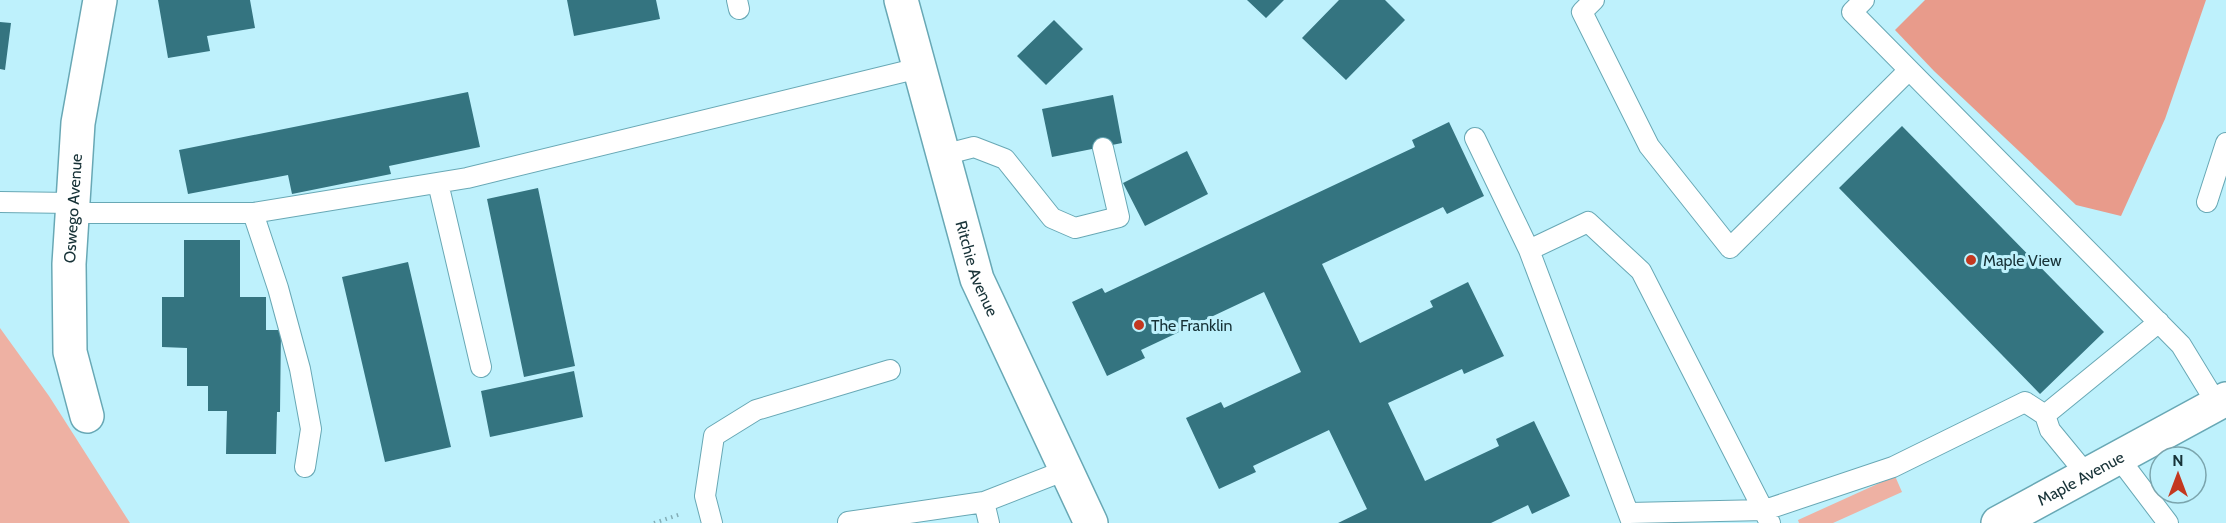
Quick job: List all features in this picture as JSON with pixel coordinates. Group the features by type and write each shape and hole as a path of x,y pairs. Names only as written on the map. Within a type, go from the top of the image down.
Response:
{"street":[{"name":"Oswego Avenue","path":"87,416 70,352 69,264 78,123 99,0"},
{"name":"Ritchie Avenue","path":"901,0 977,279 1090,523"},
{"name":"Maple Avenue","path":"2008,521 2221,401"}],"lane":[{"path":"1594,0 1582,12 1649,146 1730,248 1910,70"},
{"path":"1864,0 1852,12 2181,345 2221,401"},
{"path":"0,202 72,208 254,213 467,178 919,68"},
{"path":"1475,138 1528,250 1630,518 1767,517 1893,467 2025,402 2045,415 2050,430 2087,475"},
{"path":"2207,202 2226,143"},
{"path":"943,155 974,147 1005,159 1052,218 1075,228 1119,217 1103,148"},
{"path":"438,183 481,367"},
{"path":"254,213 300,369 311,429 305,467"},
{"path":"1528,250 1588,222 1641,271 1767,517"},
{"path":"2045,415 2159,322"},
{"path":"712,523 705,496 714,436 756,410 890,370"},
{"path":"2118,457 2168,523"},
{"path":"848,522 984,502 1066,470"},
{"path":"984,502 989,523"}],"shaded area":[{"path":"1925,0 2206,0 2165,119 2121,216 2076,205 1934,71 1895,30"},
{"path":"0,328 49,396 130,523 0,523"},
{"path":"1895,476 1902,492 1833,523 1799,523 1798,520"}],"building":[{"path":"158,0 250,0 255,28 207,36 210,51 168,58"},
{"path":"567,0 656,0 660,19 574,36"},
{"path":"1247,0 1284,0 1266,18"},
{"path":"1339,0 1385,0 1405,20 1346,80 1302,38"},
{"path":"1054,20 1083,49 1046,85 1017,56"},
{"path":"0,22 11,23 5,70 0,69"},
{"path":"468,92 480,147 389,166 391,174 292,194 288,175 188,194 179,150"},
{"path":"1113,95 1122,143 1052,157 1042,109"},
{"name":"The Franklin","path":"1449,122 1484,196 1447,214 1443,207 1322,264 1360,343 1433,307 1430,301 1468,282 1504,356 1464,374 1462,369 1388,403 1425,481 1499,446 1496,439 1534,421 1570,496 1532,514 1528,505 1491,523 1338,523 1367,509 1329,430 1253,466 1256,472 1219,489 1186,418 1221,402 1224,408 1301,372 1264,292 1141,350 1145,358 1107,376 1072,302 1102,288 1105,293 1415,147 1412,140"},
{"name":"Maple View","path":"1902,126 2104,332 2040,394 1839,188"},
{"path":"1187,151 1208,194 1145,226 1123,183"},
{"path":"538,188 575,366 524,377 487,199"},
{"path":"184,240 240,240 240,297 266,297 266,330 281,330 280,412 277,412 276,454 226,454 227,411 208,411 208,386 187,386 187,348 162,347 162,297 184,297"},
{"path":"408,262 451,447 385,462 342,277"},
{"path":"574,371 583,417 490,437 481,391"}],"place":[{"name":"Maple View","path":"1971,260"},
{"name":"The Franklin","path":"1139,325"}]}
